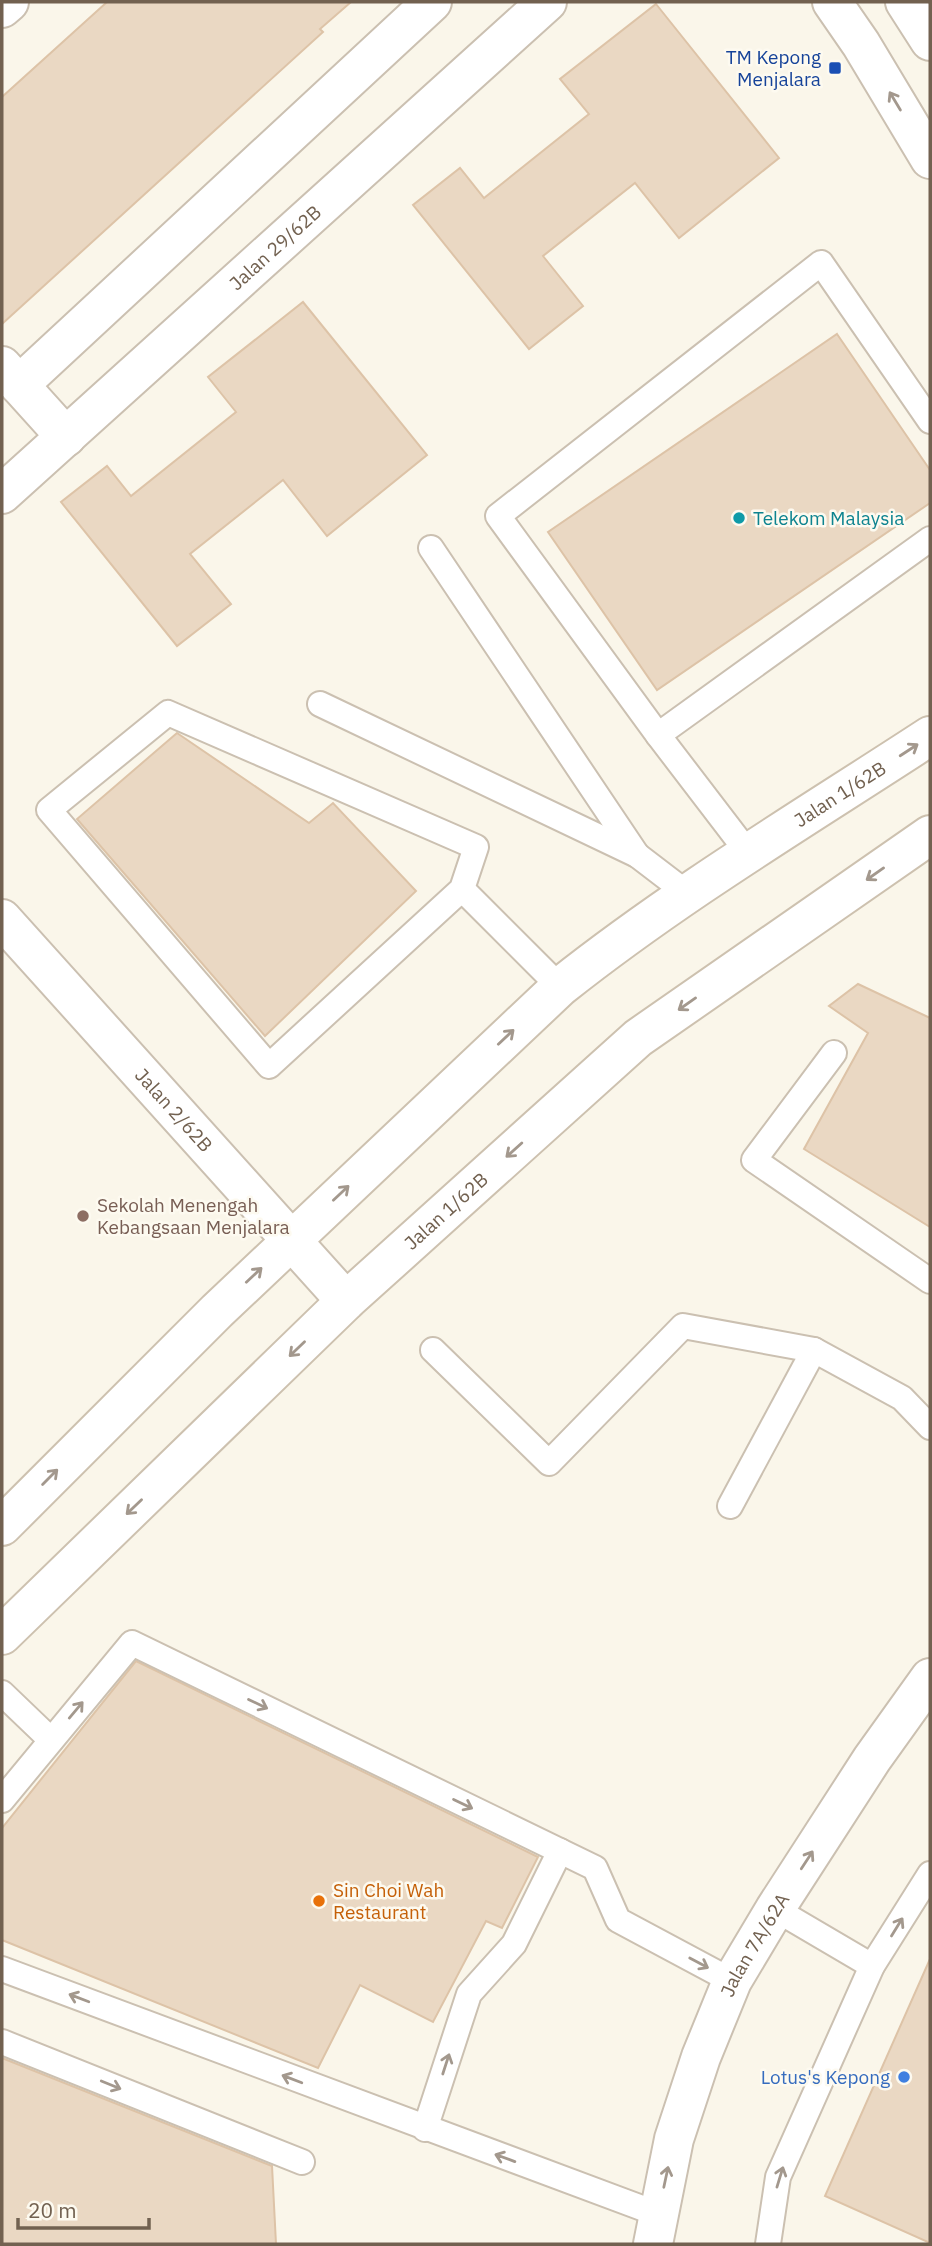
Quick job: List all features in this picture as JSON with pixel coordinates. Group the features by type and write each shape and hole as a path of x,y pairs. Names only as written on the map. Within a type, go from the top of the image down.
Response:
{"street":[{"path":"2,8 9,2"},
{"path":"66,437 11,375 432,2"},
{"name":"Jalan 29/62B","path":"2,494 547,2"},
{"path":"832,2 861,44 930,159"},
{"path":"905,2 930,41"},
{"name":"Jalan 1/62B","path":"2,1525 217,1311 560,987 609,948 688,894 930,736"},
{"name":"Jalan 1/62B","path":"2,1635 346,1301 638,1038 930,835"},
{"name":"Jalan 2/62B","path":"2,919 346,1301"},
{"name":"Jalan 7A/62A","path":"656,2229 674,2138 701,2057 732,1981 872,1759 930,1678"}],"lane":[{"path":"749,854 658,735 498,516 821,262 930,421"},
{"path":"658,735 930,539"},
{"path":"431,548 637,855"},
{"path":"320,704 637,855 688,894"},
{"path":"168,713 476,847 461,889 269,1066 49,810 168,713"},
{"path":"461,889 560,987"},
{"path":"834,1053 754,1160 930,1281"},
{"path":"433,1350 549,1462 683,1326 814,1350 902,1398 930,1427"},
{"path":"730,1506 814,1350"},
{"path":"2,1800 132,1643 595,1868 618,1920 732,1981"},
{"path":"2,1693 51,1740"},
{"path":"425,2129 469,1994 514,1944 560,1851"},
{"path":"768,2244 778,2177 872,1966 930,1874"},
{"path":"775,1909 872,1966"},
{"path":"2,1969 425,2129 656,2229"},
{"path":"2,2042 302,2162"}],"building":[{"path":"107,2 351,2 320,29 323,32 2,324 2,97"},
{"path":"656,4 779,158 679,238 635,183 543,256 583,306 529,349 413,205 460,168 484,198 589,114 560,79"},
{"path":"303,302 427,455 327,536 283,480 190,554 231,604 177,646 61,502 107,466 131,496 236,412 208,377"},
{"name":"Telekom Malaysia","path":"837,334 930,470 930,503 657,690 548,532"},
{"path":"177,733 309,823 333,803 416,891 265,1036 77,819"},
{"path":"858,984 930,1018 930,1227 804,1149 868,1033 829,1006"},
{"path":"136,1661 538,1857 502,1928 486,1921 433,2022 360,1985 318,2068 2,1940 2,1828"},
{"name":"Lotus's Kepong","path":"930,1959 930,2243 825,2196"},
{"path":"2,2058 272,2166 276,2244 2,2244"}],"place":[{"name":"TM Kepong Menjalara","path":"835,68"},
{"name":"Telekom Malaysia","path":"739,518"},
{"name":"Sekolah Menengah Kebangsaan Menjalara","path":"83,1216"},
{"name":"Sin Choi Wah Restaurant","path":"319,1901"},
{"name":"Lotus's Kepong","path":"904,2077"}]}
